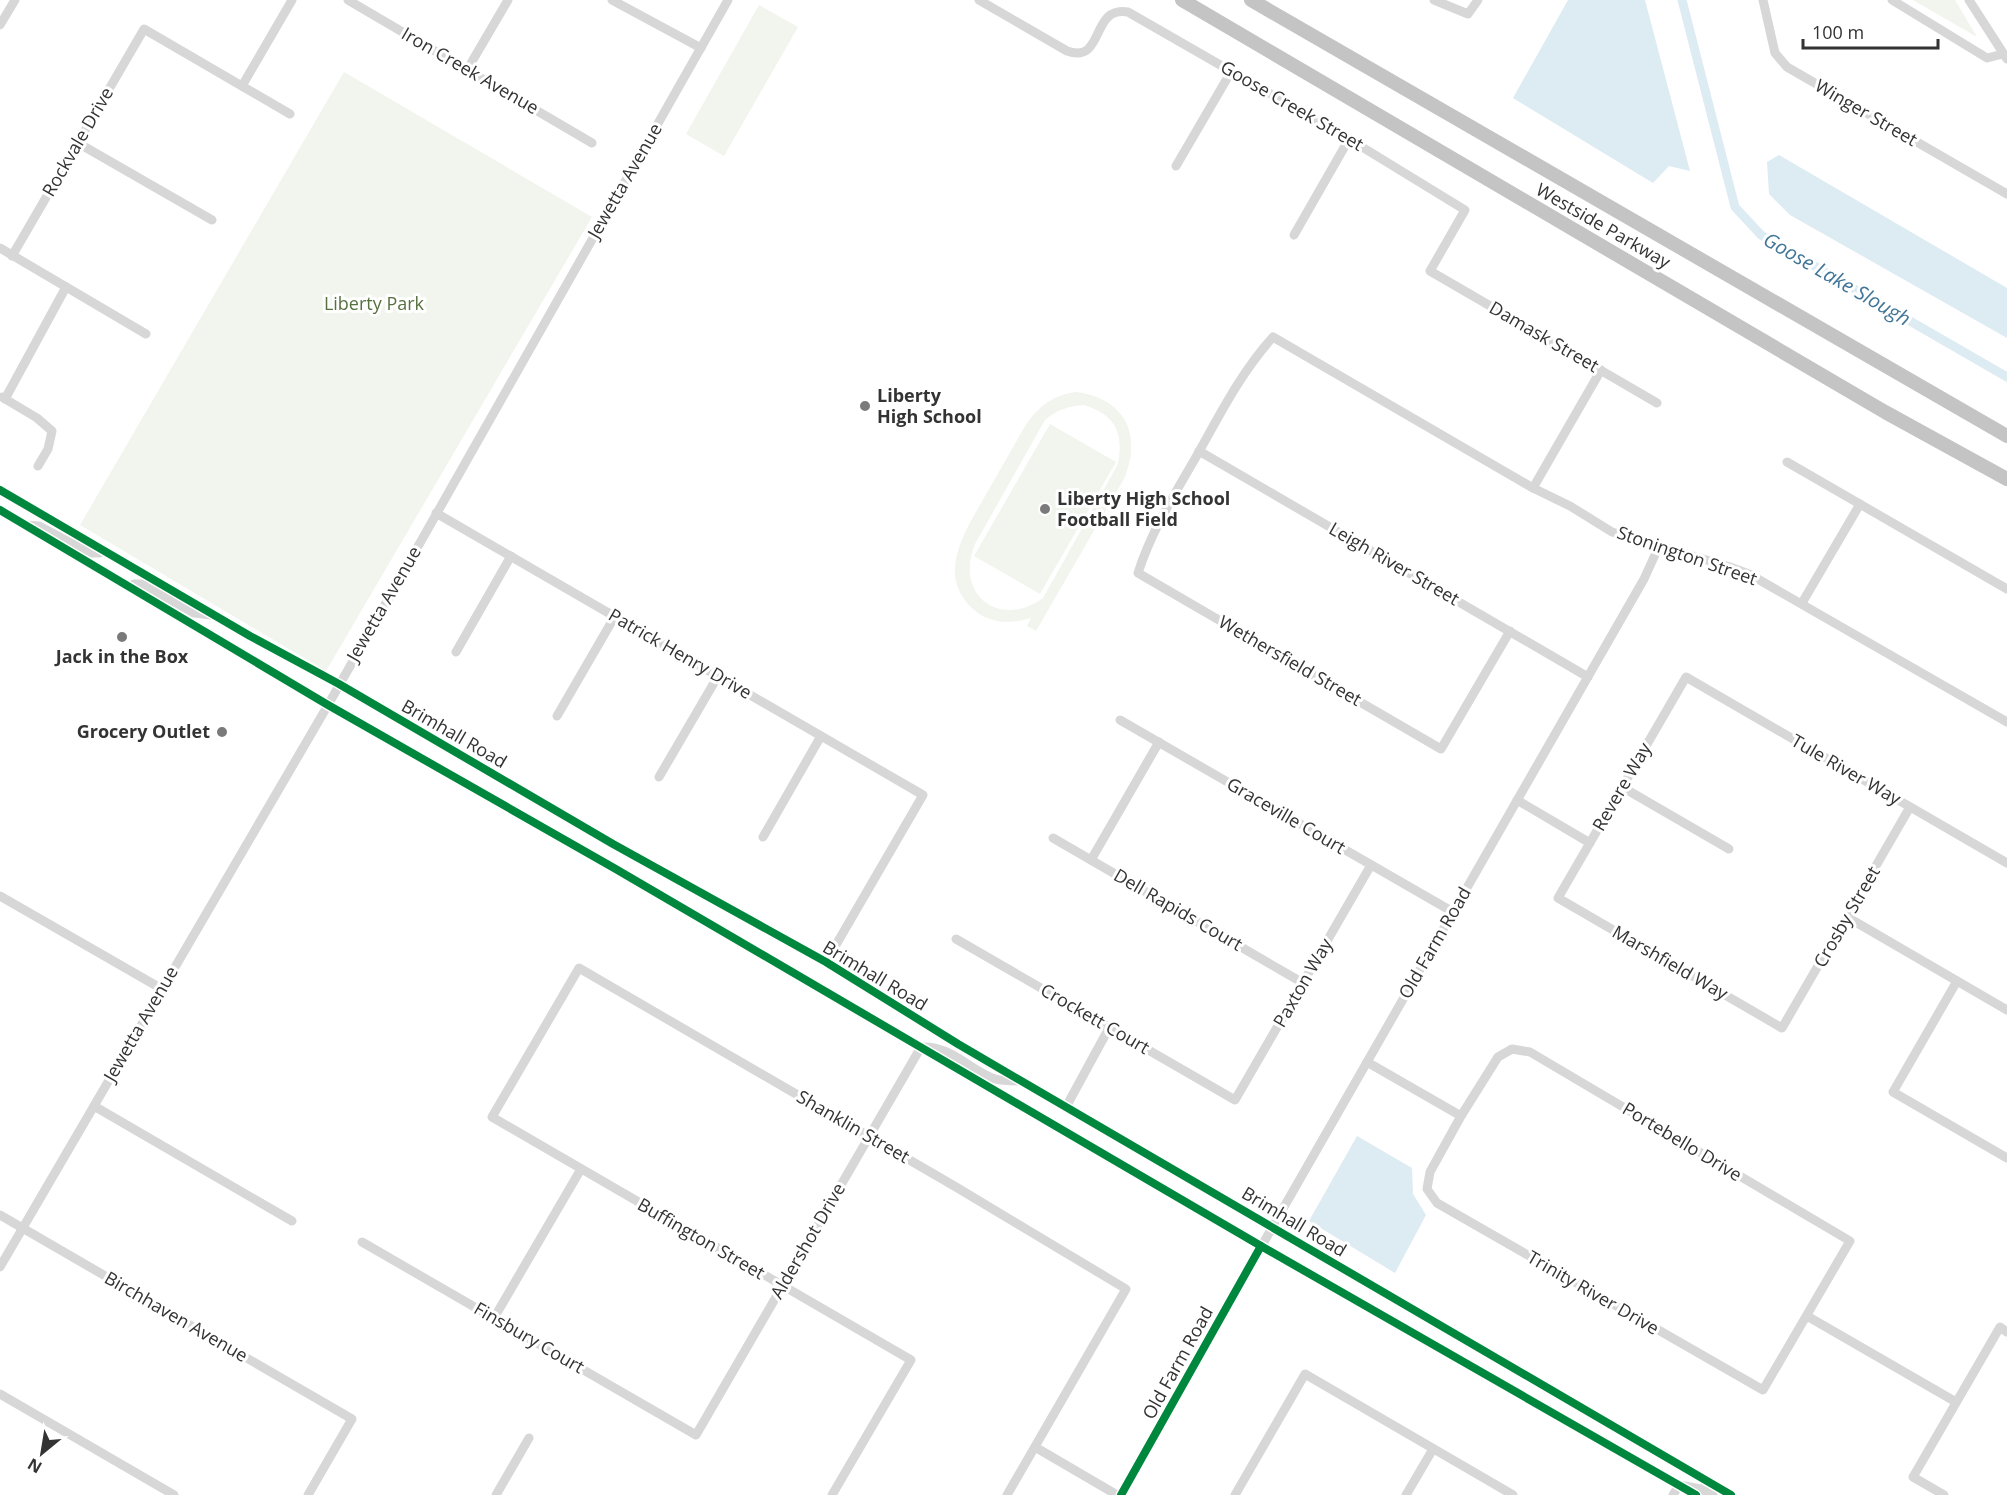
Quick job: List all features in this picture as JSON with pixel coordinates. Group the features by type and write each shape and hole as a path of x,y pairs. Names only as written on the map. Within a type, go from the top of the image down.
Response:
{"highway":[{"name":"Westside Parkway","path":"1182,0 1885,412 2007,479"},
{"name":"Westside Parkway","path":"1251,0 2007,436"},
{"path":"1952,404 2007,431"},
{"path":"1885,412 2007,488"}],"street":[{"path":"0,25 15,0"},
{"path":"290,114 242,86 292,0"},
{"name":"Iron Creek Avenue","path":"348,0 592,143"},
{"path":"467,70 508,0"},
{"path":"612,0 701,48"},
{"path":"632,10 638,0"},
{"name":"Jewetta Avenue","path":"0,1267 328,705 728,0"},
{"name":"Goose Creek Street","path":"979,0 1067,51 1078,54 1085,52 1094,42 1105,19 1122,10 1133,14 1350,138 1465,210 1430,271"},
{"path":"1434,0 1468,14 1478,0"},
{"path":"1892,0 1987,58 2005,57 1969,0"},
{"name":"Winger Street","path":"1766,1 1775,53 1787,68 2007,194"},
{"name":"Rockvale Drive","path":"12,256 144,29 242,86"},
{"path":"1176,166 1232,70"},
{"path":"1294,235 1350,138"},
{"path":"78,142 212,220"},
{"path":"0,248 146,334"},
{"name":"Damask Street","path":"1430,271 1658,403"},
{"path":"38,466 48,449 52,431 37,418 2,397 66,287"},
{"name":"Stonington Street","path":"1199,451 1246,370 1273,337 1612,532 1749,574 2007,722"},
{"path":"1533,488 1601,370"},
{"name":"Wethersfield Street","path":"1199,451 1153,533 1138,573 1441,749 1509,631"},
{"name":"Leigh River Street","path":"1199,451 1588,677"},
{"path":"1787,462 2007,589"},
{"name":"Brimhall Road","path":"0,490 613,844 826,962 1023,1082 1731,1495"},
{"path":"1802,603 1860,504"},
{"name":"Brimhall Road","path":"0,510 328,705 625,874 1261,1246 1692,1494"},
{"name":"Patrick Henry Drive","path":"436,513 923,795 826,962"},
{"path":"24,524 39,526 90,553 99,554 104,551"},
{"name":"Old Farm Road","path":"1119,1495 1644,579 1659,546"},
{"path":"456,652 511,556"},
{"path":"128,587 142,584 194,613 216,616"},
{"path":"557,716 615,616"},
{"path":"659,777 718,676"},
{"name":"Revere Way","path":"1558,898 1686,677"},
{"name":"Tule River Way","path":"1686,677 2007,863"},
{"name":"Graceville Court","path":"1120,720 1453,912"},
{"path":"763,837 821,736"},
{"path":"1091,860 1159,742"},
{"path":"1622,787 1729,849"},
{"path":"1517,800 1590,843"},
{"name":"Crosby Street","path":"1782,1028 1910,807"},
{"name":"Dell Rapids Court","path":"1053,838 1303,983"},
{"name":"Paxton Way","path":"1235,1100 1371,865"},
{"path":"0,896 162,989"},
{"name":"Marshfield Way","path":"1558,898 1782,1028"},
{"path":"1846,917 2007,1010"},
{"name":"Crockett Court","path":"956,939 1235,1100"},
{"name":"Buffington Street","path":"579,968 492,1118 911,1360 832,1495"},
{"name":"Shanklin Street","path":"579,968 869,1136 1126,1289 1035,1447"},
{"path":"1957,981 1893,1092 2007,1158"},
{"path":"1066,1107 1109,1028"},
{"path":"921,1047 932,1047 948,1052 996,1079 1023,1082"},
{"name":"Aldershot Drive","path":"696,1435 921,1047"},
{"name":"Portebello Drive","path":"1461,1116 1498,1057 1512,1049 1530,1052 1850,1241 1807,1316"},
{"path":"1367,1062 1461,1116"},
{"path":"94,1106 292,1221"},
{"name":"Trinity River Drive","path":"1461,1116 1430,1173 1427,1190 1437,1203 1763,1390 1807,1316"},
{"path":"494,1318 581,1169"},
{"name":"Birchhaven Avenue","path":"0,1215 352,1419 308,1495"},
{"name":"Finsbury Court","path":"362,1242 696,1435"},
{"path":"1807,1316 1956,1402"},
{"path":"1944,1495 1913,1477 1956,1402 2003,1330"},
{"path":"1235,1495 1305,1374 1513,1495"},
{"path":"0,1394 174,1495"},
{"path":"496,1495 529,1438"},
{"path":"1007,1495 1035,1447 1119,1495"},
{"path":"1406,1495 1433,1449"},
{"path":"1673,1495 1679,1485 1701,1489 1713,1495"}],"green space":[{"path":"1913,0 1955,0 1977,37"},
{"path":"759,5 798,27 724,156 686,134"},
{"name":"Liberty Park","path":"344,72 592,217 326,671 80,525"},
{"path":"1075,392 1098,397 1116,409 1128,427 1131,438 1131,455 1125,477 1036,631 1027,626 1031,618 1001,622 987,618 974,610 962,596 956,581 955,566 964,535 1027,423 1048,402","holes":["1084,405 1095,409 1115,426 1120,443 1118,464 1043,598 1027,607 1011,610 997,608 985,602 976,591 971,578 970,562 975,544 1045,420 1058,411 1073,406"]},
{"name":"Liberty High School Football Field","path":"1050,424 1116,462 1040,594 974,556"}],"shaded area":[{"path":"1568,0 1645,0 1690,171 1669,166 1653,183 1513,98"},
{"path":"1779,155 2007,288 2007,338 1790,215 1769,194 1767,162"},
{"path":"1357,1136 1412,1168 1413,1194 1426,1215 1395,1273 1309,1221"}],"waterway":[{"name":"Goose Lake Slough","path":"1682,0 1735,207 1761,235 2007,377"}],"cycle path":[{"path":"0,490 613,844 826,962 958,1044 1731,1495"},
{"path":"0,510 328,705 614,868 1261,1246 1696,1495"},
{"path":"1121,1495 1261,1246"}],"place":[{"name":"Liberty High School","path":"865,406"},
{"name":"Liberty High School Football Field","path":"1045,509"},
{"name":"Jack in the Box","path":"122,637"},
{"name":"Grocery Outlet","path":"222,732"}]}
